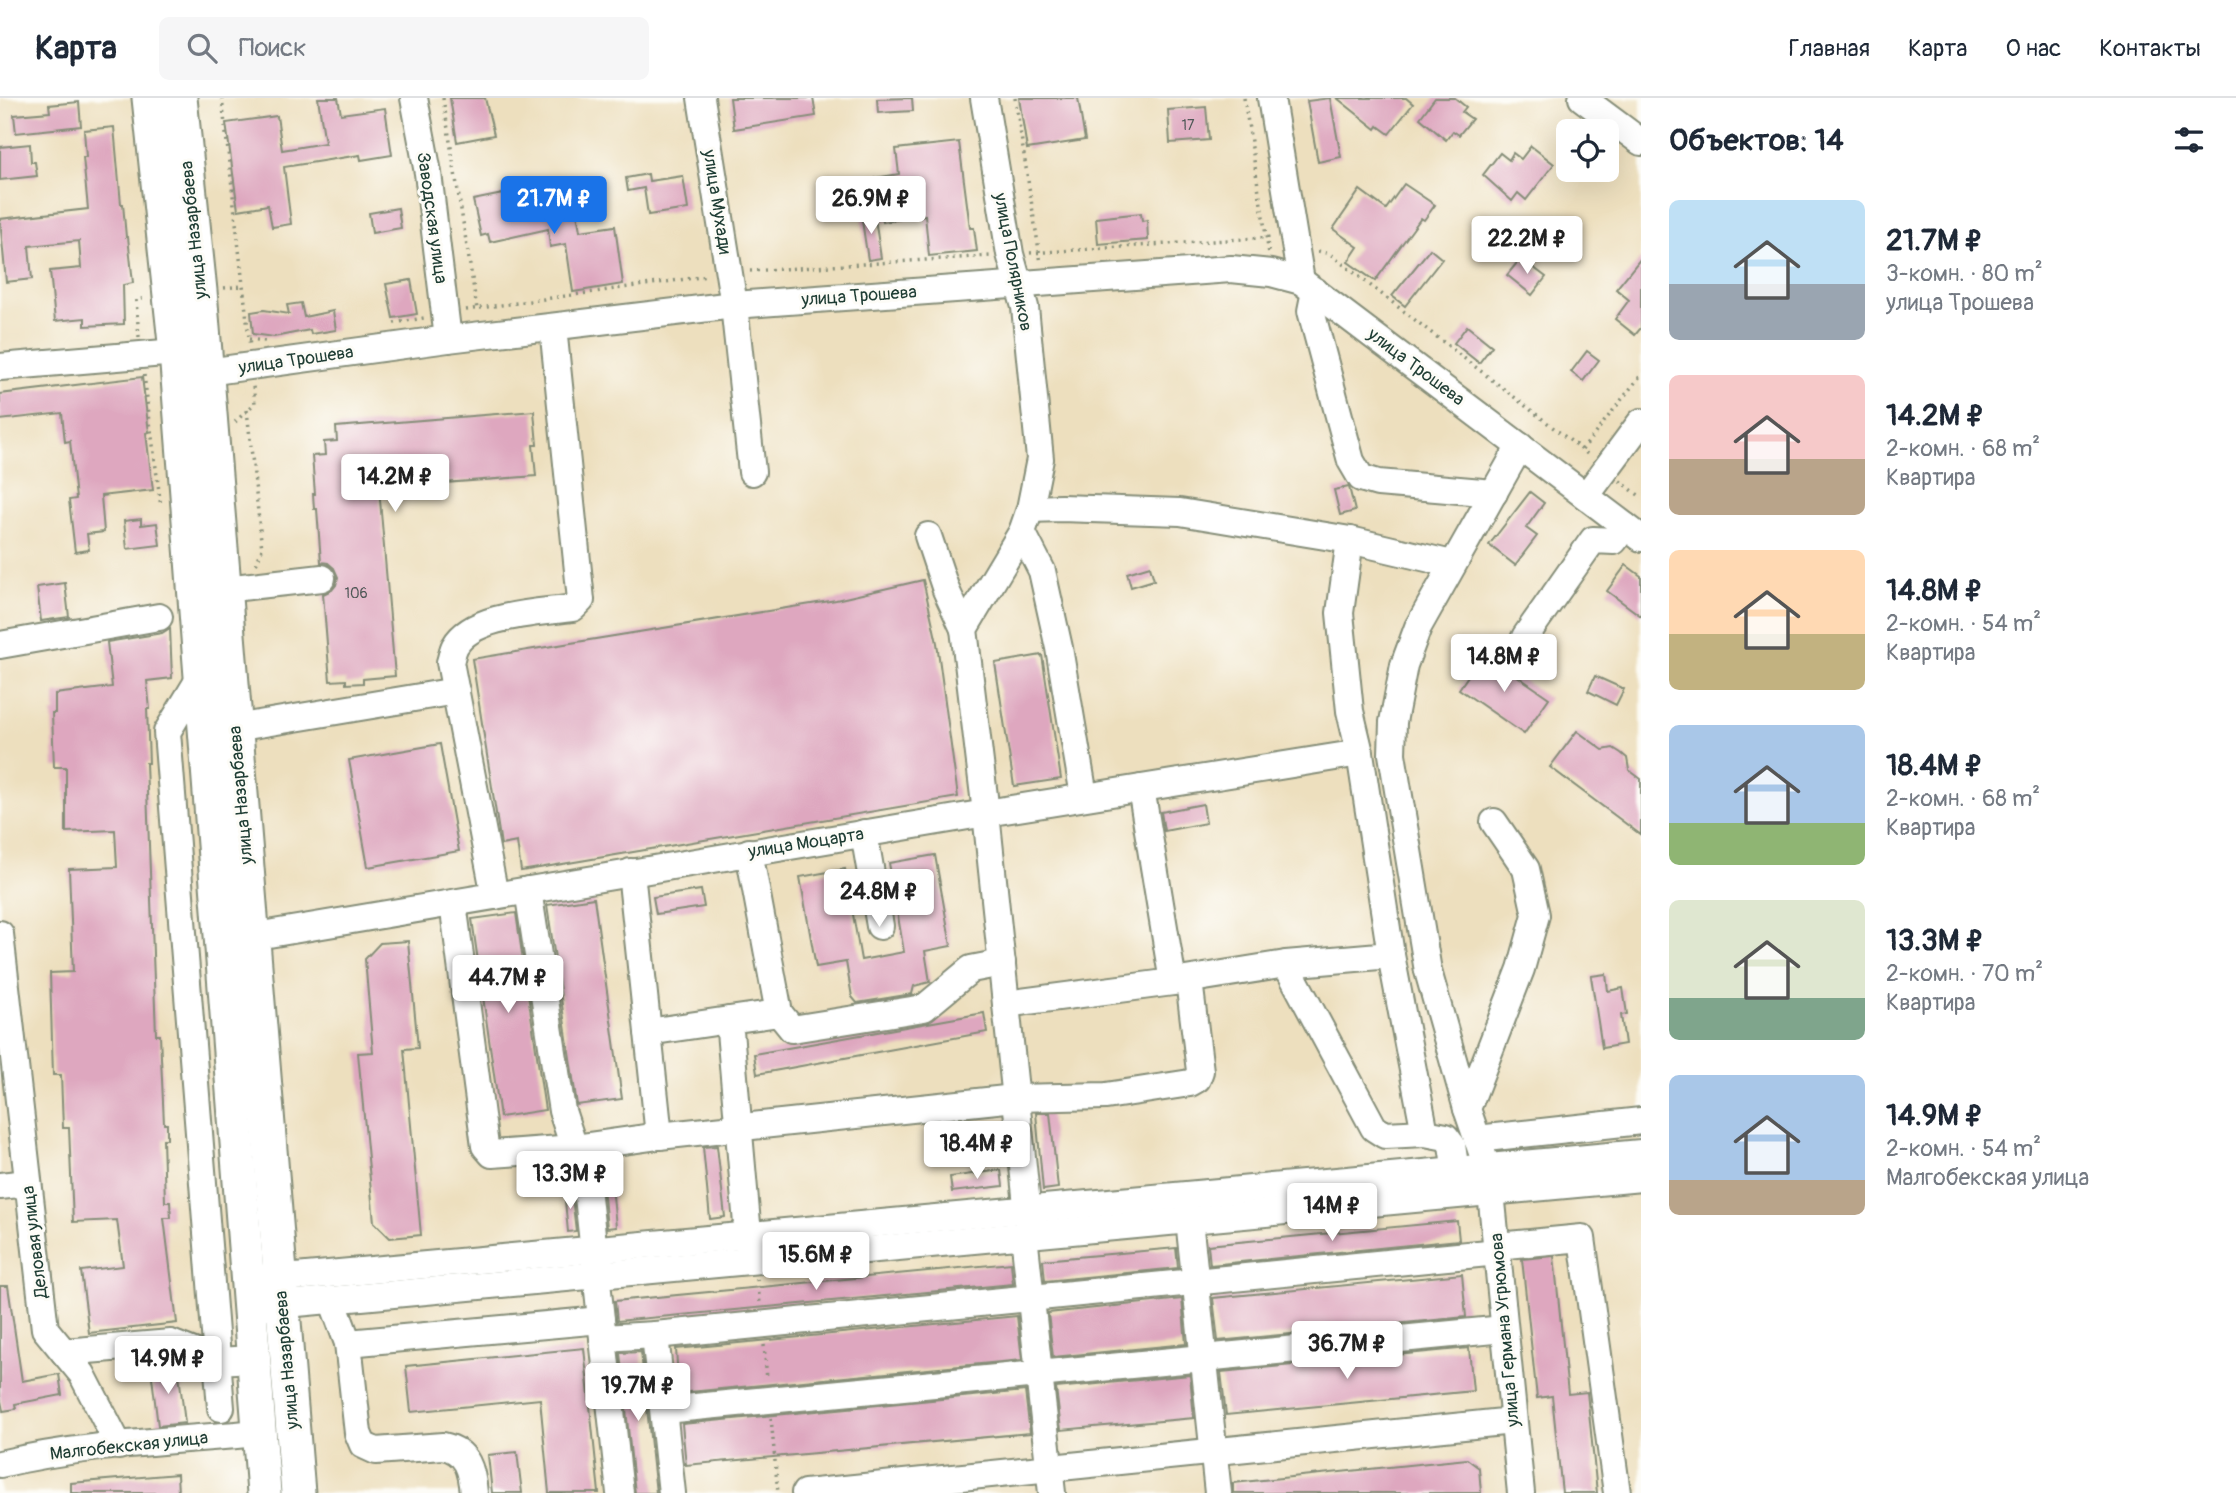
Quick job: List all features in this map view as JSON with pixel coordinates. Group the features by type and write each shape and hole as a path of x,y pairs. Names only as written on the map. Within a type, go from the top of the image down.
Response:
{"main road":[{"name":"улица Назарбаева","path":"149,98 176,352 210,800 237,940 281,1292 298,1493"},
{"name":"улица Назарбаева","path":"180,98 211,424 235,587 237,940 243,1222 264,1493"}],"street":[{"name":"Заводская улица","path":"414,98 428,173 448,339"},
{"name":"улица Мухади","path":"701,98 734,305 752,472"},
{"name":"улица Полярников","path":"964,629 1026,520 1040,459 1025,307 1031,283 1010,254 984,98"},
{"path":"1271,98 1311,311 1351,461 1361,478 1378,483 1494,493"},
{"path":"1583,98 1641,142"},
{"name":"улица Трошева","path":"207,372 448,339 734,305 1231,269 1270,273 1308,286 1633,532"},
{"path":"495,896 450,662 454,647 463,636 478,626 496,620 573,608 581,600 553,327"},
{"path":"0,367 176,352 207,372"},
{"path":"1586,496 1641,422"},
{"name":"улица Германа Угрюмова","path":"1520,446 1418,627 1404,665 1393,722 1392,754 1428,971 1489,1179 1521,1493"},
{"path":"1084,796 1059,648 1042,571 1026,520 1061,508 1180,512 1350,540 1452,564"},
{"path":"1525,637 1593,540 1614,541 1633,532"},
{"path":"928,536 946,590 964,629 1002,963 1027,1227 1031,1298 1051,1481"},
{"path":"1350,540 1340,612 1350,711 1360,753 1391,955 1425,1133"},
{"path":"235,587 322,578"},
{"path":"0,645 159,617"},
{"path":"201,676 167,732 221,1408"},
{"path":"235,728 456,691"},
{"name":"улица Моцарта","path":"237,940 1084,796 1360,753"},
{"path":"453,903 486,1149 496,1154 574,1148 659,1136 1015,1098 1106,1096 1194,1081 1200,1071 1141,788"},
{"path":"173,823 210,800"},
{"path":"1467,1109 1521,969 1536,915 1526,869 1493,822"},
{"path":"864,833 880,926"},
{"path":"749,852 779,1013 792,1030 924,1008 971,969 1002,963"},
{"path":"631,872 659,1136"},
{"path":"528,890 562,1111 587,1186 620,1493"},
{"name":"Деловая улица","path":"0,934 4,1016 28,1183 45,1329 82,1374 119,1446"},
{"path":"1006,1004 1286,964 1391,955"},
{"path":"1286,964 1374,1128 1385,1135 1425,1133 1446,1137 1452,1144 1457,1182"},
{"path":"648,1032 779,1013"},
{"path":"729,1020 751,1248"},
{"path":"1477,1139 1641,1121"},
{"path":"248,1295 751,1248 1027,1227 1489,1179 1641,1153"},
{"path":"1489,1179 1641,1178"},
{"path":"1027,1227 1189,1220 1457,1182"},
{"path":"0,1186 28,1183"},
{"path":"1189,1220 1218,1493"},
{"path":"206,1226 243,1222"},
{"path":"348,1343 602,1329 655,1335 1196,1282 1582,1238 1617,1493"},
{"path":"281,1292 332,1300 595,1263"},
{"path":"332,1300 348,1343 358,1433 363,1445 376,1451 443,1446 452,1448 467,1461 472,1472 474,1493"},
{"path":"664,1410 1504,1328"},
{"path":"655,1335 673,1493"},
{"path":"64,1352 171,1343 217,1361 253,1359"},
{"path":"805,1493 1051,1481 1214,1453 1513,1421"},
{"name":"Малгобекская улица","path":"0,1464 28,1457 119,1446 259,1433"}],"path":[{"path":"211,424 236,422 255,403 222,98"},
{"path":"443,98 477,309"},
{"path":"1015,98 1031,283"},
{"path":"1244,98 1268,237 1270,273"},
{"path":"136,300 161,509"},
{"path":"1582,450 1641,375"},
{"path":"235,587 262,549 247,410"}],"building":[{"path":"318,98 338,98 341,114 385,108 392,155 361,160 360,155 284,167 291,224 272,227 268,205 238,210 226,123 277,116 282,150 325,143"},
{"path":"450,98 485,98 494,135 457,142"},
{"path":"730,98 813,98 816,116 734,129"},
{"path":"912,98 913,111 878,113 877,99"},
{"path":"1019,98 1078,98 1085,140 1027,149"},
{"path":"1330,98 1341,157 1318,162 1307,101"},
{"path":"1337,98 1406,98 1413,104 1389,134 1378,126 1376,129"},
{"path":"1435,98 1455,98 1466,107 1462,112 1472,119 1459,135 1453,131 1446,140 1420,118"},
{"path":"79,102 81,126 16,133 14,115 50,112 49,105"},
{"path":"1206,107 1209,140 1170,143 1168,110"},
{"path":"114,127 121,204 133,283 123,285 124,324 85,326 85,318 55,321 50,271 81,268 79,241 29,246 32,279 6,282 0,219 88,209 83,157 86,157 84,130"},
{"path":"959,142 970,228 974,228 977,251 929,256 925,215 883,222 875,178 899,174 896,149"},
{"path":"30,144 31,162 35,162 37,176 0,180 0,147"},
{"path":"1531,146 1554,164 1526,200 1518,193 1512,201 1483,175 1500,153 1509,160 1513,153 1521,159"},
{"path":"648,174 649,181 683,176 688,209 648,215 644,188 628,191 626,178"},
{"path":"1404,184 1435,205 1424,220 1421,218 1375,281 1348,262 1358,247 1333,229 1360,190 1386,209"},
{"path":"537,187 543,214 576,206 580,231 615,226 623,284 573,292 566,244 550,247 548,229 490,242 488,234 481,236 473,200"},
{"path":"398,208 401,228 372,233 369,213"},
{"path":"874,212 881,258 868,260 861,214"},
{"path":"1141,213 1142,221 1147,220 1148,240 1098,244 1096,218"},
{"path":"1430,249 1442,259 1405,306 1392,296"},
{"path":"1521,258 1546,277 1532,295 1507,275"},
{"path":"1641,258 1641,328 1635,335 1615,319 1629,300 1616,289"},
{"path":"411,280 417,314 393,318 386,284"},
{"path":"301,303 304,317 333,311 336,330 311,334 310,330 274,337 253,334 251,312 264,310 289,314 287,305"},
{"path":"1467,326 1492,346 1479,363 1454,343"},
{"path":"1587,351 1599,360 1583,381 1571,372"},
{"path":"142,377 153,490 101,496 104,532 87,534 89,550 75,552 69,500 76,499 70,441 65,442 62,413 0,420 0,394"},
{"path":"534,411 536,476 379,488 395,676 363,679 363,683 330,681 323,594 332,590 338,577 334,568 321,562 317,509 314,509 312,456 325,455 324,442 337,441 336,427"},
{"path":"1349,487 1355,511 1340,515 1334,490"},
{"path":"1530,492 1544,503 1526,528 1537,536 1515,565 1489,545"},
{"path":"141,519 141,525 157,523 160,545 127,549 124,521"},
{"path":"1626,565 1641,576 1641,616 1607,591"},
{"path":"1150,566 1154,580 1131,587 1127,573"},
{"path":"923,580 937,643 958,797 521,871 517,842 501,845 472,659 836,600"},
{"path":"65,583 69,617 41,621 37,587"},
{"path":"170,628 172,678 147,681 150,709 147,709 149,763 146,763 156,1035 160,1035 164,1124 167,1124 167,1139 163,1139 165,1202 170,1202 171,1218 164,1218 177,1323 89,1333 81,1271 123,1266 117,1220 73,1222 69,1128 63,1128 61,1075 53,1075 50,973 73,972 69,869 117,867 115,830 66,832 66,767 54,767 52,713 55,713 55,694 112,687 107,642 162,633"},
{"path":"1484,653 1549,698 1524,734 1459,689"},
{"path":"1042,655 1061,779 1014,786 995,663"},
{"path":"1595,676 1624,689 1616,705 1588,691"},
{"path":"1577,731 1603,750 1613,748 1621,753 1627,758 1629,770 1641,779 1641,835 1550,767"},
{"path":"440,744 459,851 368,867 349,760"},
{"path":"1203,804 1206,823 1164,831 1161,812"},
{"path":"935,855 951,946 925,951 930,982 914,986 912,994 857,1003 852,997 846,962 816,967 800,877 845,869 861,960 904,952 889,863"},
{"path":"701,890 704,907 656,914 653,897"},
{"path":"594,898 622,1099 577,1105 547,905"},
{"path":"516,913 545,1110 500,1117 472,919"},
{"path":"408,941 418,1048 404,1049 421,1235 390,1238 374,1222 358,1053 373,1052 365,959 380,943"},
{"path":"1606,974 1608,991 1623,988 1627,1014 1621,1015 1625,1044 1602,1048 1591,976"},
{"path":"984,1013 987,1032 757,1074 754,1054"},
{"path":"1036,1113 1050,1113 1058,1188 1043,1190"},
{"path":"717,1146 725,1217 710,1219 703,1147"},
{"path":"1001,1170 1003,1186 952,1192 950,1177"},
{"path":"612,1185 616,1227 607,1228 603,1186"},
{"path":"571,1189 576,1231 568,1232 564,1190"},
{"path":"1457,1221 1459,1240 1210,1265 1208,1245"},
{"path":"1176,1248 1178,1268 1045,1281 1043,1260"},
{"path":"1554,1256 1568,1394 1587,1392 1597,1493 1562,1493 1552,1396 1537,1398 1522,1259"},
{"path":"1011,1263 1013,1284 617,1321 615,1301"},
{"path":"1462,1274 1466,1317 1218,1341 1213,1298"},
{"path":"0,1286 8,1286 22,1381 59,1374 62,1395 15,1404 16,1409 3,1411 0,1396"},
{"path":"1182,1299 1186,1344 1053,1357 1048,1313"},
{"path":"1017,1316 1022,1360 679,1393 676,1349"},
{"path":"584,1348 599,1493 549,1493 540,1399 411,1412 406,1366"},
{"path":"1469,1348 1473,1391 1226,1415 1221,1372"},
{"path":"641,1352 656,1493 635,1493 620,1353"},
{"path":"178,1366 185,1423 158,1426 151,1369"},
{"path":"1190,1375 1194,1418 1061,1430 1056,1388"},
{"path":"1025,1391 1030,1433 686,1465 682,1424"},
{"path":"517,1452 522,1493 492,1493 488,1455"},
{"path":"1467,1459 1479,1468 1481,1493 1233,1493 1233,1483"},
{"path":"177,1474 178,1493 71,1493 71,1483"}]}
